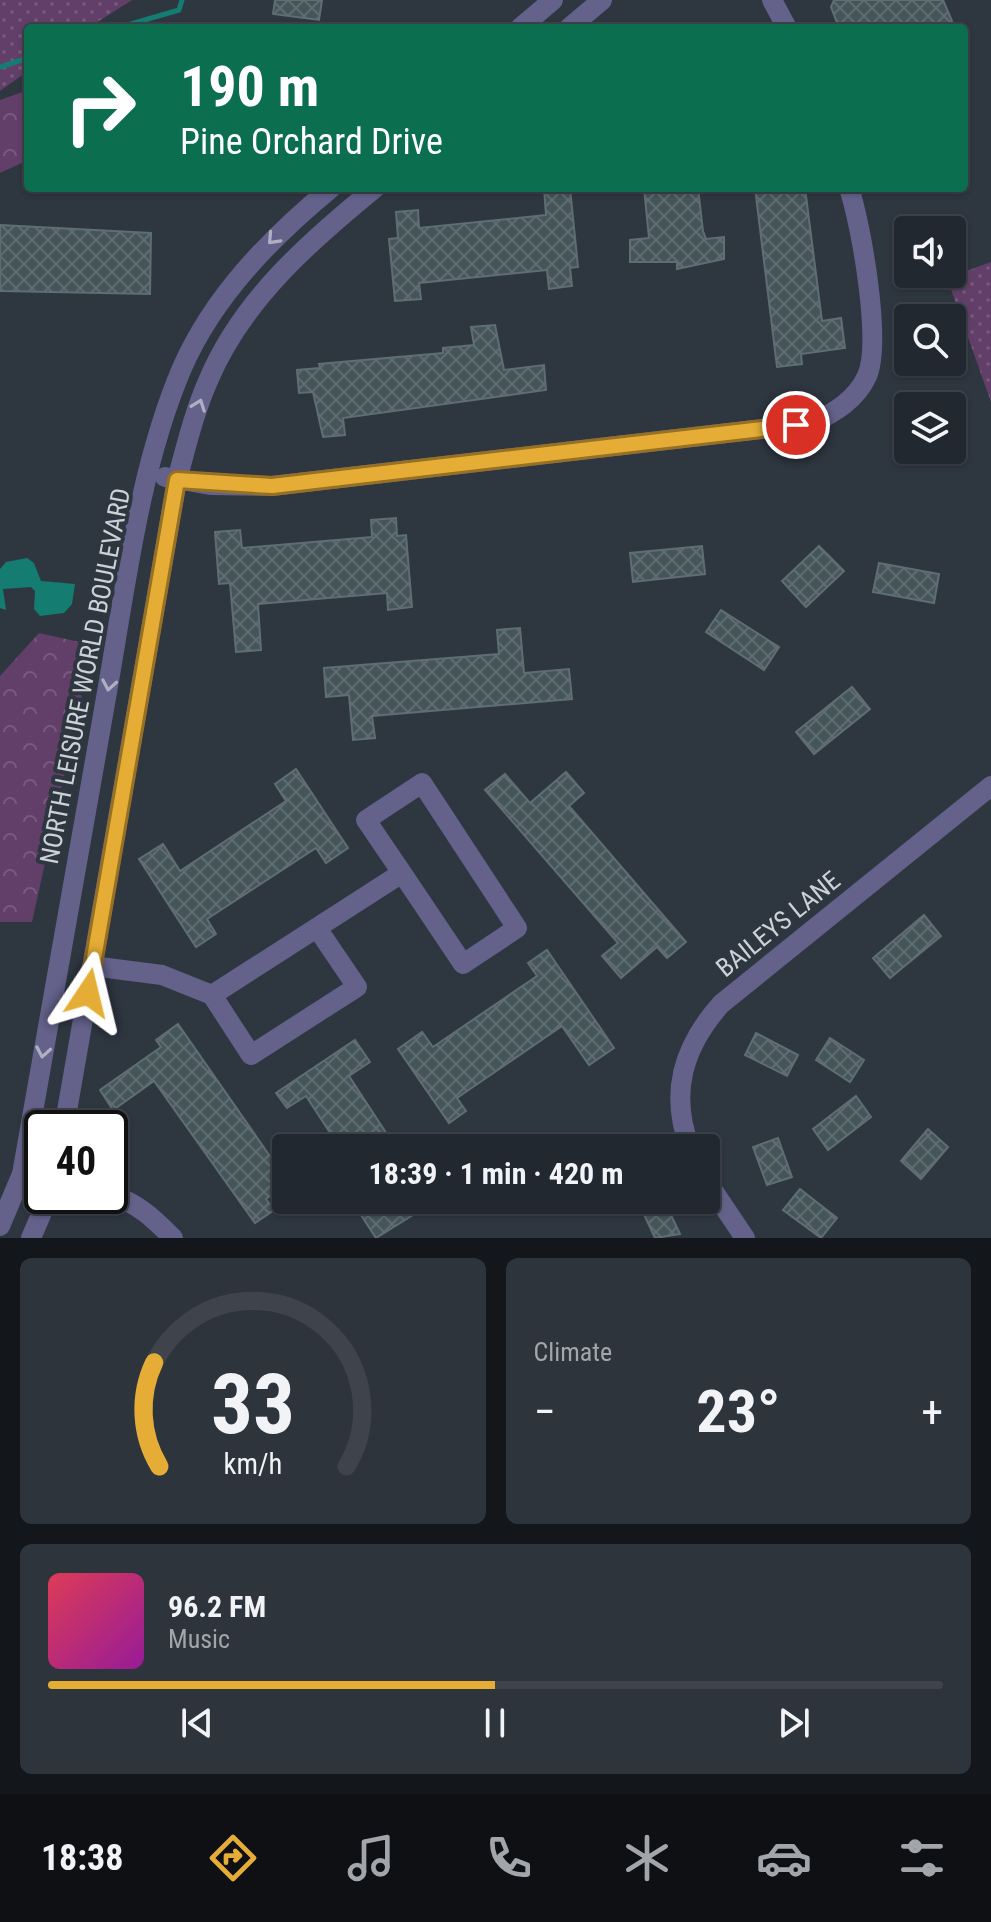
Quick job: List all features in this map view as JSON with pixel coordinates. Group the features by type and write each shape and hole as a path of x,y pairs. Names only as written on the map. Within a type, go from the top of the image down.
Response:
{"street":[{"path":"525,24 553,0"},
{"path":"574,24 602,0"},
{"path":"772,0 785,24"},
{"name":"NORTH LEISURE WORLD BOULEVARD","path":"43,1110 135,539 150,474 183,367 214,311 286,225 326,192"},
{"name":"NORTH LEISURE WORLD BOULEVARD","path":"67,1110 177,480 208,379 237,327 305,246 370,192"},
{"path":"150,474 177,480 272,486 813,423 849,402 867,376 872,357 863,259 850,192"},
{"path":"422,783 517,928 463,964 402,873 366,820 422,783"},
{"name":"BAILEYS LANE","path":"686,1134 679,1112 679,1076 698,1030 721,1004 991,786"},
{"path":"212,995 402,873"},
{"path":"92,966 162,975 212,995 251,1055 357,987 317,928"},
{"name":"NORTH LEISURE WORLD BOULEVARD","path":"0,1226 24,1189"},
{"path":"128,1201 151,1215 173,1238"},
{"path":"720,1201 745,1238"},
{"path":"31,1238 41,1214"}],"green space":[{"path":"0,0 132,0 94,24 24,24 24,74 0,91"},
{"path":"24,91 24,162 0,173 0,100"},
{"path":"991,262 991,402 966,332 966,304 956,304 951,288 966,288 966,271"},
{"path":"39,633 93,645 32,922 0,922 0,676"}],"shaded area":[{"path":"27,558 34,563 41,581 75,584 72,604 64,613 40,616 34,609 35,591 31,587 3,589 6,610 0,608 0,569 6,562"}],"building":[{"path":"275,0 322,0 319,20 273,14"},
{"path":"834,0 943,0 952,21 946,24 837,24 831,7"},
{"path":"544,192 570,192 578,267 570,268 572,286 549,289 547,270 419,283 421,299 395,301 389,239 398,238 396,212 418,210 419,228 546,215"},
{"path":"644,192 698,192 706,239 724,237 724,259 677,269 677,262 630,262 630,240 649,238"},
{"path":"755,192 806,192 822,321 841,318 845,348 801,354 802,364 777,367"},
{"path":"0,225 151,233 150,294 0,291"},
{"path":"495,325 504,370 544,365 546,390 343,418 345,435 323,437 313,392 299,393 297,370 320,368 319,364 443,353 443,348 474,345 471,327"},
{"path":"396,518 397,536 406,535 412,607 388,610 387,593 258,604 261,650 236,652 230,583 219,584 215,532 240,530 242,548 372,537 371,520"},
{"path":"702,546 705,574 633,582 630,553"},
{"path":"819,546 844,571 806,607 782,581"},
{"path":"879,563 939,574 934,603 873,592"},
{"path":"721,610 779,647 764,670 706,632"},
{"path":"520,628 524,673 569,669 572,699 372,716 375,738 353,740 349,695 326,697 324,668 499,654 497,630"},
{"path":"852,687 870,709 814,754 796,732"},
{"path":"296,769 348,848 326,863 316,848 207,919 216,934 196,947 139,859 163,844 180,871 286,801 275,784"},
{"path":"566,772 584,793 569,806 686,942 667,958 657,947 621,978 602,956 618,943 485,790 505,774 530,803"},
{"path":"924,915 941,936 890,978 873,958"},
{"path":"547,950 614,1048 589,1065 562,1026 457,1098 466,1111 449,1123 398,1049 422,1032 433,1047 537,976 528,963"},
{"path":"178,1024 272,1159 272,1195 266,1199 272,1211 255,1223 154,1081 113,1110 100,1090 161,1047 156,1040"},
{"path":"756,1033 798,1055 787,1076 745,1055"},
{"path":"830,1038 864,1060 850,1082 816,1060"},
{"path":"355,1040 370,1062 349,1076 387,1134 331,1134 306,1096 287,1108 276,1093"},
{"path":"856,1096 871,1117 828,1150 813,1129"},
{"path":"928,1129 948,1147 921,1179 901,1161"},
{"path":"778,1138 792,1177 767,1185 753,1147"},
{"path":"800,1189 837,1218 821,1238 783,1210"},
{"path":"360,1214 415,1214 376,1238"},
{"path":"644,1214 671,1214 680,1234 655,1238"}],"waterway":[{"path":"131,24 179,10 182,0"},
{"path":"0,67 24,59"}],"route":[{"path":"88,993 177,480 210,485 272,486 796,425"}]}
